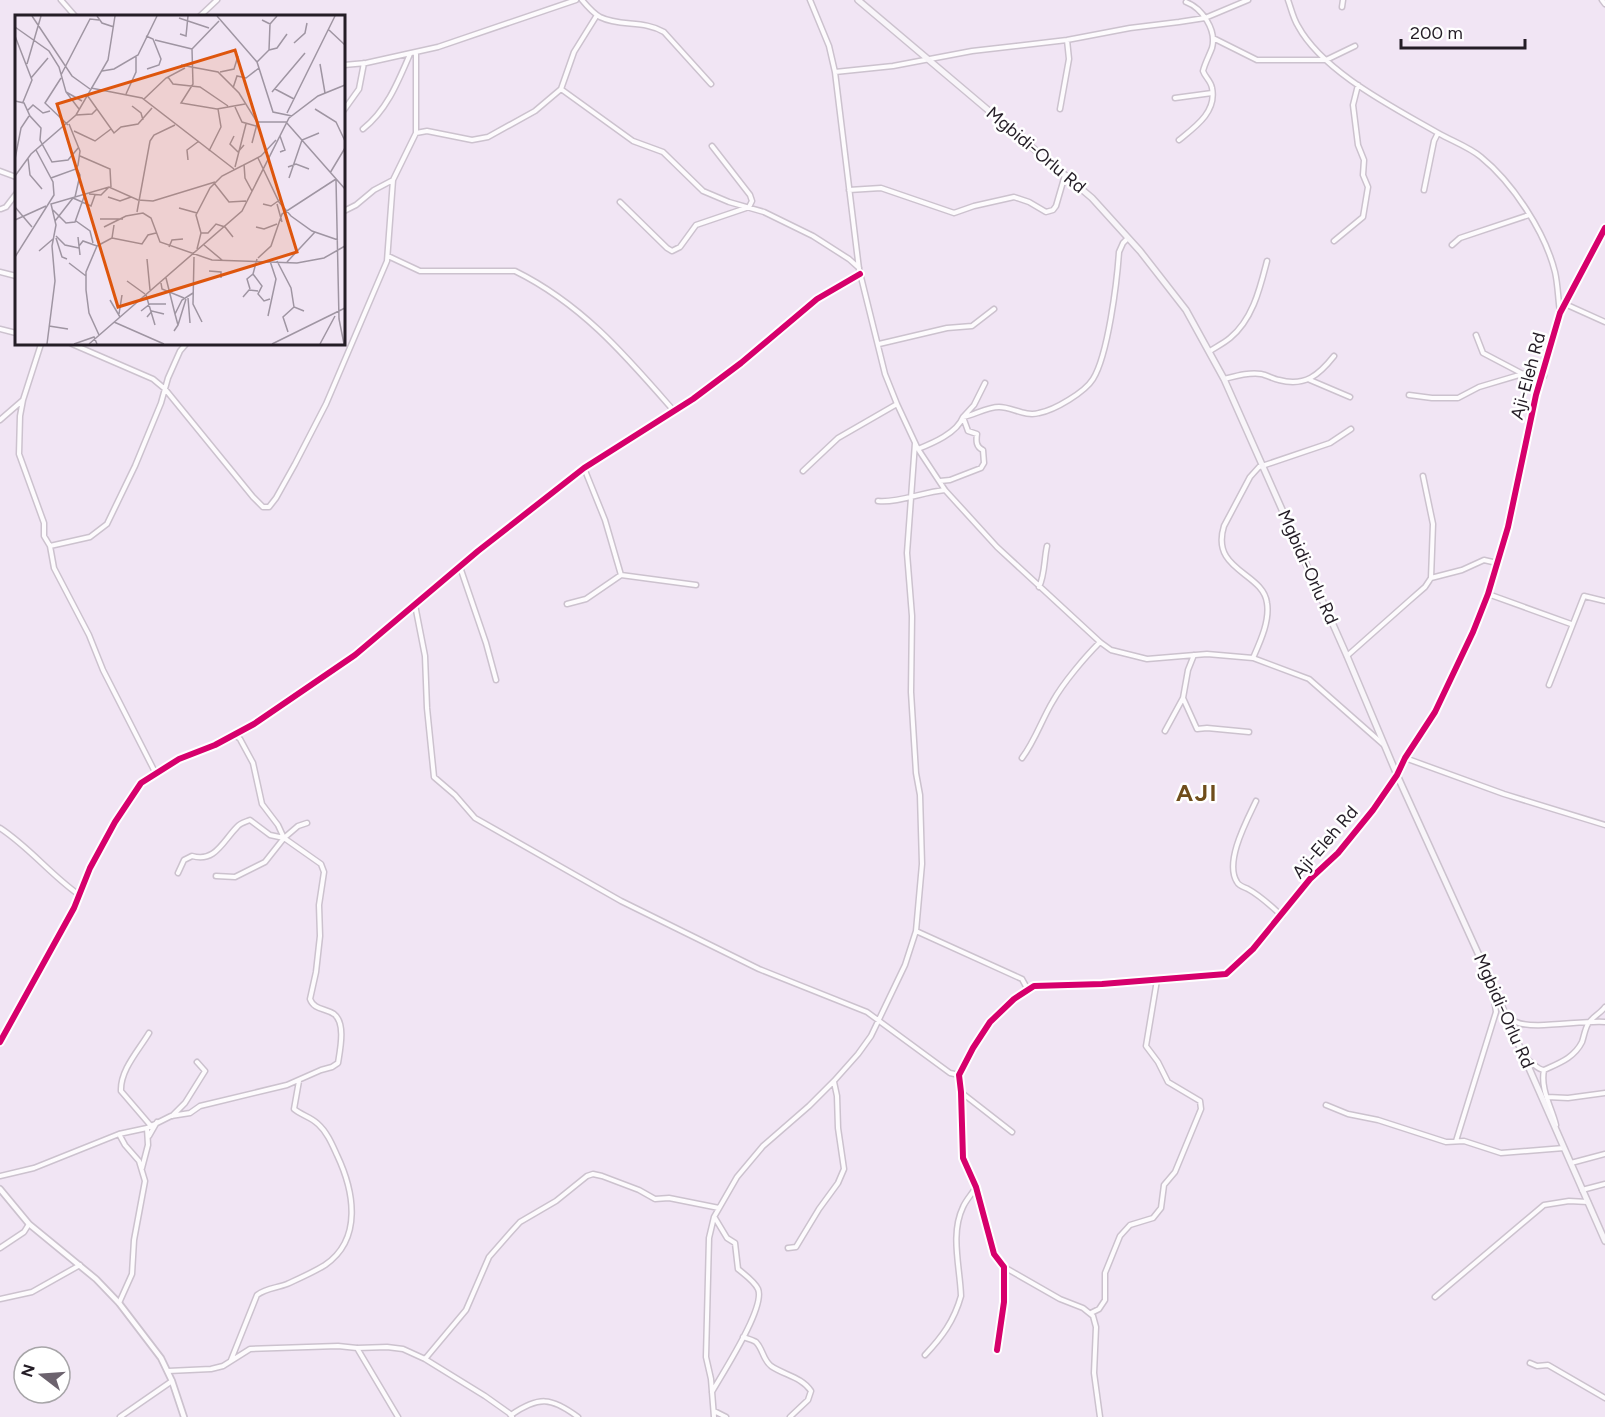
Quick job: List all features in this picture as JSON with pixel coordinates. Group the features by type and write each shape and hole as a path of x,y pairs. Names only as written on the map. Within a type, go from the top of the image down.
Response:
{"main road":[{"name":"Mgbidi-Orlu Rd","path":"858,0 1092,198 1128,238 1186,310 1224,379 1263,465 1384,746 1605,1241"}],"street":[{"path":"61,0 74,15"},
{"path":"202,15 217,0"},
{"path":"345,64 364,63 416,53 576,0"},
{"path":"582,0 597,15 611,21 656,27 664,32 711,84"},
{"path":"810,0 829,46 835,72 860,271 885,374 918,449 945,490 997,547 1111,650 1147,658 1194,655 1253,658 1309,679 1384,746"},
{"path":"835,72 893,66 972,51 1067,40 1130,28 1205,18 1248,0"},
{"path":"1288,0 1297,25 1314,50 1326,60 1358,85 1480,156 1501,177 1520,200 1544,242 1554,271 1560,313"},
{"path":"1342,7 1343,0"},
{"path":"1602,0 1605,4"},
{"path":"1179,140 1205,116 1210,108 1212,93 1211,84 1203,71 1212,48 1213,38 1198,8 1186,2"},
{"path":"416,133 427,131 472,140 488,137 535,111 561,89 574,52 597,15"},
{"path":"1213,38 1257,60 1326,60 1355,46"},
{"path":"1060,109 1069,59 1067,40"},
{"path":"74,345 153,379 165,389 253,498 263,507 269,507 296,464 322,412 388,256 393,180 416,133 416,53"},
{"path":"363,129 386,106 410,54"},
{"path":"345,109 359,89 364,63"},
{"path":"1334,241 1363,217 1368,187 1363,175 1364,160 1358,145 1353,105 1358,85"},
{"path":"561,89 633,141 663,152 703,191 764,212 813,236 849,259 860,271"},
{"path":"1175,98 1212,93"},
{"path":"1424,190 1434,141 1438,133"},
{"path":"620,201 672,251 680,247 696,225 749,207 752,201 750,195 712,146"},
{"path":"0,171 15,177"},
{"path":"849,190 881,188 954,213 1014,197 1046,212 1053,210 1056,206 1065,175"},
{"path":"345,210 393,180"},
{"path":"1,209 6,207 15,195"},
{"path":"1452,245 1460,238 1529,215"},
{"name":"Aji-Eleh Rd","path":"959,1075 976,1041 990,1022 1014,999 1034,986 1226,974 1253,949 1310,879 1338,853 1373,810 1397,775 1448,688 1473,632 1488,594 1508,527 1536,395 1544,376 1560,313 1605,228"},
{"path":"963,417 1000,407 1028,414 1038,414 1074,396 1092,381 1103,352 1119,252 1128,238"},
{"path":"388,256 420,271 515,271 528,277 578,310 621,349 674,411"},
{"path":"1210,351 1231,338 1244,321 1256,301 1267,261"},
{"path":"0,1042 74,908 78,894 124,806 141,783 155,772 179,759 235,735 254,724 355,655 536,504 584,468 638,436 693,399 741,363 817,299 860,271"},
{"path":"0,272 15,276"},
{"path":"1565,304 1605,322"},
{"path":"879,344 947,328 972,326 994,309"},
{"path":"0,329 15,333"},
{"path":"1476,335 1483,353 1524,374 1544,376"},
{"path":"41,345 23,400 20,416 20,454 44,523 44,536 50,546 54,568 155,772"},
{"path":"50,546 90,537 107,524 135,466 176,360 185,345"},
{"path":"1310,380 1334,356"},
{"path":"1224,379 1239,375 1261,374 1294,382 1310,380 1350,397"},
{"path":"1409,395 1458,398 1479,387 1524,374"},
{"path":"918,449 937,442 960,424 974,405 985,383"},
{"path":"0,420 23,400"},
{"path":"803,471 838,438 897,404"},
{"path":"940,481 950,480 981,468 984,463 983,450 979,448 976,441 977,434 968,431 963,417"},
{"path":"1253,658 1265,623 1268,604 1260,588 1225,556 1221,535 1224,526 1250,477 1263,465 1330,443 1351,429"},
{"path":"714,1417 711,1379 706,1358 706,1320 709,1238 714,1217 737,1176 763,1146 834,1081 858,1054 879,1022 905,965 916,931 922,864 920,795 916,773 911,692 912,616 907,553 915,443"},
{"path":"584,468 605,520 621,575"},
{"path":"1423,476 1433,524 1431,578"},
{"path":"878,501 887,502 945,490"},
{"path":"1039,587 1043,580 1043,560 1047,546"},
{"path":"1347,656 1417,594 1431,578 1462,570 1484,560 1497,563"},
{"path":"460,567 496,680"},
{"path":"567,604 586,599 621,575 696,585"},
{"path":"1488,594 1571,624"},
{"path":"1549,685 1571,624 1584,596 1605,601"},
{"path":"415,604 425,656 427,708 434,777 455,795 475,818 621,901 759,969 867,1012 950,1073 959,1075 963,1158 976,1187 994,1254 1004,1267 1091,1313 1096,1327 1094,1373 1100,1417"},
{"path":"1022,758 1053,699 1100,642"},
{"path":"1165,731 1183,698 1188,670 1194,655"},
{"path":"1183,698 1197,729 1249,732"},
{"path":"235,735 240,739 253,763 262,804 278,825 284,838"},
{"path":"1405,758 1504,794 1605,825"},
{"path":"1256,801 1236,846 1233,859 1236,881 1262,898 1282,916"},
{"path":"1,1176 46,1164 120,1134 149,1127 171,1116 190,1113 200,1106 300,1081 317,1071 337,1064 341,1032 337,1017 314,1006 310,999 320,940 320,905 324,870 321,864 284,838 270,835 250,820 238,825 230,837 211,855 200,859 192,856 184,860 178,873"},
{"path":"216,876 235,877 265,862 284,838 298,826 307,824"},
{"path":"0,828 78,894"},
{"path":"916,931 1022,979 1028,990"},
{"path":"1091,1313 1099,1309 1105,1300 1106,1273 1120,1236 1130,1225 1153,1218 1161,1208 1164,1185 1175,1172 1201,1109 1200,1101 1168,1082 1158,1062 1146,1046 1157,980"},
{"path":"1456,1141 1496,1012 1492,984"},
{"path":"1524,1058 1532,1061 1540,1070 1544,1070 1571,1057 1576,1053 1590,1020 1599,1015 1605,1007"},
{"path":"1504,1012 1516,1022 1534,1024 1590,1020 1605,1022"},
{"path":"119,1303 132,1274 134,1239 144,1190 142,1169 149,1127 121,1092 121,1084 129,1065 149,1033"},
{"path":"171,1116 185,1103 205,1071 197,1062"},
{"path":"1544,1070 1543,1077 1558,1135"},
{"path":"230,1361 258,1295 262,1291 286,1284 335,1257 344,1243 352,1220 352,1195 331,1141 317,1123 294,1109 300,1081"},
{"path":"788,1248 796,1247 838,1183 844,1169 834,1081"},
{"path":"961,1092 1012,1132"},
{"path":"1548,1097 1568,1098 1605,1093"},
{"path":"1326,1105 1348,1114 1378,1120 1446,1142 1464,1141 1501,1153 1564,1148"},
{"path":"148,1137 157,1122"},
{"path":"120,1134 142,1169"},
{"path":"1570,1163 1605,1154"},
{"path":"425,1359 466,1310 489,1257 510,1233 520,1222 556,1201 587,1176 592,1174 602,1176 639,1190 655,1199 669,1198 720,1208"},
{"path":"1582,1190 1605,1184"},
{"path":"925,1355 946,1331 959,1304 961,1287 957,1234 963,1204 976,1187"},
{"path":"0,1189 29,1224 96,1279 119,1303 161,1358 172,1381 183,1417"},
{"path":"1436,1297 1544,1205 1569,1201 1588,1202"},
{"path":"712,1393 756,1313 760,1296 752,1280 738,1269 735,1243 727,1238 714,1217"},
{"path":"0,1248 24,1232 29,1224"},
{"path":"0,1299 32,1292 80,1265"},
{"path":"997,1350 1004,1302 1004,1267"},
{"path":"743,1337 756,1342 766,1362 773,1368 792,1376 808,1386 811,1391 808,1400 790,1417"},
{"path":"168,1371 211,1369 224,1365 250,1349 387,1347 403,1349 425,1359 485,1396 511,1416 537,1401 550,1402 566,1408 578,1417"},
{"path":"357,1348 398,1417"},
{"path":"1530,1363 1537,1366 1548,1365 1605,1398"},
{"path":"120,1417 172,1381"},
{"path":"714,1411 726,1417"}],"cycle path":[{"path":"997,1350 1004,1302 1004,1267 994,1254 976,1187 963,1158 959,1075 973,1048 990,1022 1014,999 1034,986 1102,984 1226,974 1253,949 1310,879 1338,853 1373,810 1435,712 1473,632 1488,594 1508,527 1536,395 1560,313 1605,228"},
{"path":"0,1042 74,908 90,868 115,822 141,783 179,759 215,745 254,724 355,655 478,551 584,468 693,399 741,363 817,299 860,274"}],"district":[{"name":"AJI","path":"1197,792"}]}
